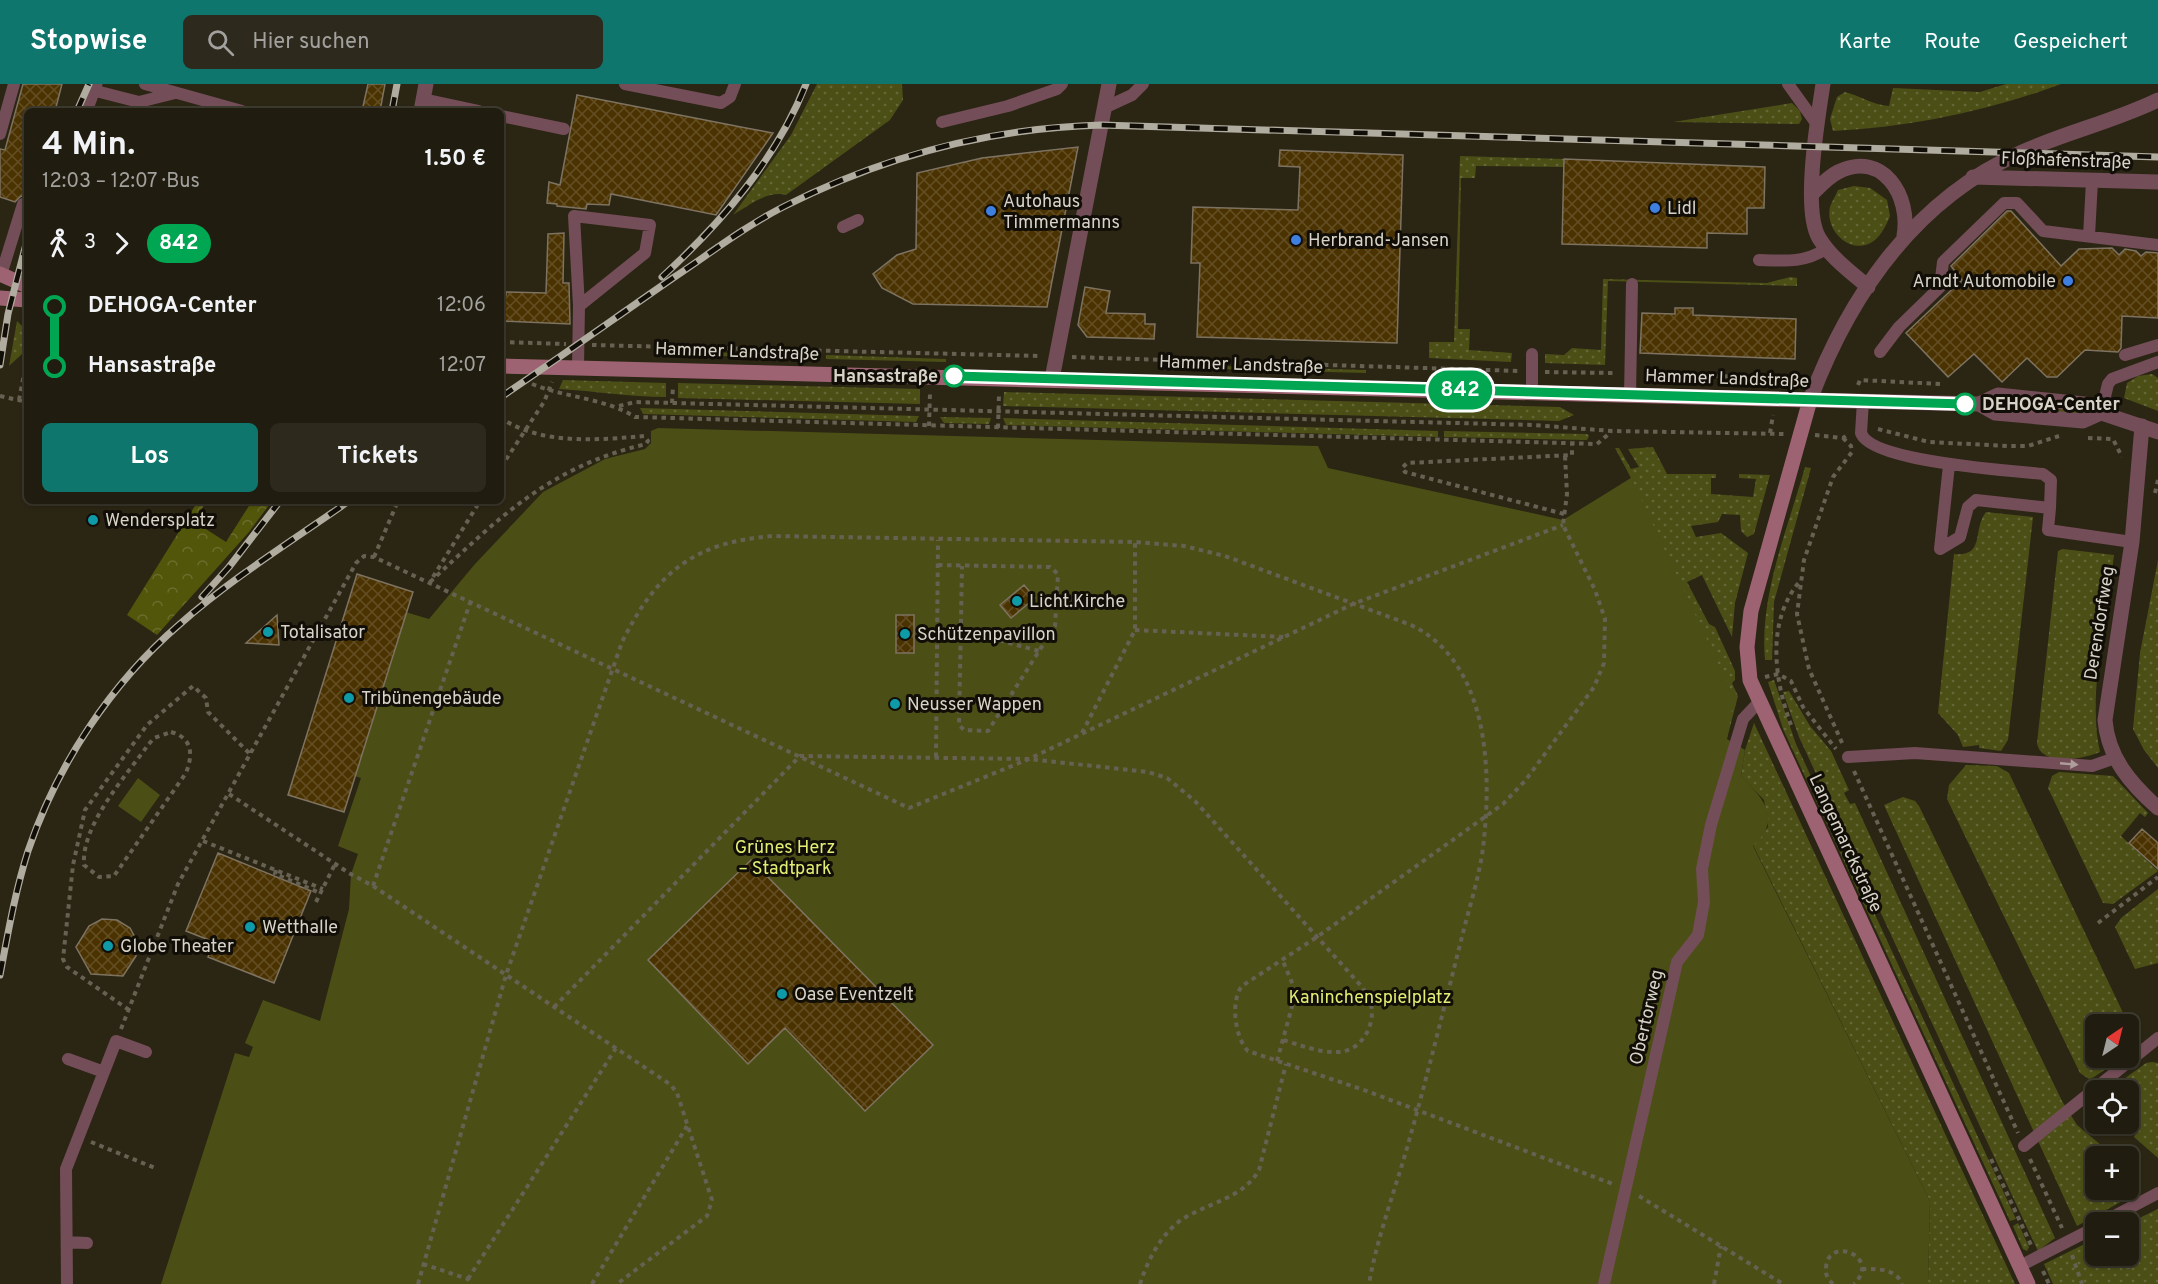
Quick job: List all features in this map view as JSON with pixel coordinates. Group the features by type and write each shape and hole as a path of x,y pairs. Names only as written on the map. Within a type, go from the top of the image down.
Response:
{"main road":[{"path":"1,275 20,291"},
{"name":"Hammer Landstraße","path":"504,366 1810,400"},
{"name":"Langemarckstraße","path":"1810,400 1750,611 1747,646 1750,680 2028,1284"}],"street":[{"path":"1052,379 1109,84"},
{"path":"1824,84 1816,123 1813,221 1826,249 1868,287"},
{"path":"86,108 93,87"},
{"path":"1810,400 1839,337 1868,287 1904,236 1949,194 1973,177 2023,151 2158,100"},
{"path":"1813,193 1839,172 1852,168 1881,173 1893,182 1900,193 1906,224 1904,236"},
{"name":"Floßhafenstraße","path":"1973,177 2158,182"},
{"name":"Hammer Landstraße","path":"1810,400 1980,404 1998,395 2084,404 2101,413 2158,432"},
{"name":"Derendorfweg","path":"2142,426 2132,542 2106,704 2106,734 2115,758 2126,776 2158,808"}],"lane":[{"path":"0,134 14,84"},
{"path":"146,84 231,108"},
{"path":"625,84 721,104 730,97 735,84"},
{"path":"942,122 1008,106 1057,89 1062,84"},
{"path":"1104,108 1132,95 1143,84"},
{"path":"1788,84 1816,123"},
{"path":"93,87 140,102 176,93"},
{"path":"423,98 466,108"},
{"path":"504,117 564,129"},
{"path":"2089,236 2092,181"},
{"path":"1880,352 1899,327 1940,287 1943,262 2004,203 2017,203 2043,231 2158,245"},
{"path":"1,275 23,204"},
{"path":"578,367 579,306 574,216 650,225 645,253 579,306"},
{"path":"843,227 858,220"},
{"path":"1759,260 1795,261 1811,258 1826,249"},
{"path":"1630,395 1632,284"},
{"path":"2125,355 2158,345"},
{"path":"1532,354 1532,392"},
{"path":"2101,413 2108,384 2112,379 2158,362"},
{"path":"1863,401 1861,427 1863,438 1869,443 1949,465 2047,475 2051,480 2048,530 2132,542"},
{"path":"1949,465 1940,549 1960,537 1968,507 1976,500 2050,508"},
{"name":"Obertorweg","path":"1604,1284 1677,962 1698,935 1704,902 1702,869 1711,825 1743,719 1759,702"},
{"path":"1848,757 1915,753 2092,766 2115,758"},
{"path":"2024,1146 2158,1038"},
{"path":"67,1284 66,1169 116,1041 146,1052"},
{"path":"68,1059 104,1072"},
{"path":"2122,1212 2158,1193"},
{"path":"2019,1266 2085,1233"},
{"path":"67,1242 87,1243"}],"path":[{"path":"504,342 1510,371"},
{"path":"504,462 550,391 555,366"},
{"path":"20,400 24,376"},
{"path":"550,391 618,406 635,417 1572,444 1597,444 1612,431"},
{"path":"929,426 930,392 941,393"},
{"path":"987,393 999,394 998,428"},
{"path":"0,396 24,401"},
{"path":"618,406 634,402 1509,424 1612,431 1800,434 1843,438 1861,427 1890,430 1929,442 2009,446 2028,446 2059,436 2070,437"},
{"path":"430,582 527,495 580,465 646,444 648,441 644,436 580,439 523,431 504,420"},
{"path":"2081,437 2113,439"},
{"path":"1843,438 1851,446 1852,452 1833,477 1804,560 1800,580 1797,614 1803,650 1809,669 1848,757 2068,1242 2082,1284"},
{"path":"1563,514 1406,472 1402,468 1407,463 1565,456 1572,455 1572,444"},
{"path":"1565,456 1567,494 1563,525 1595,590 1605,619 1604,663 1594,687 1525,781 1484,820 1317,937 1242,986 1235,999 1242,1045 1248,1051 1625,1188 1783,1284"},
{"path":"374,557 397,504"},
{"path":"430,582 478,504"},
{"path":"116,1041 178,884 230,794 356,563 364,556 374,557 471,600 909,808 1029,759 1353,604 1563,525"},
{"path":"418,1284 506,975 612,667 632,622 651,593 672,569 700,552 744,538 1135,542 1184,546 1225,556 1421,630 1440,644 1460,668 1474,701 1486,792 1483,850 1418,1111 1370,1284"},
{"path":"936,757 938,540"},
{"path":"1081,734 1135,630 1135,542"},
{"path":"938,565 1050,567 1056,571 1056,620 991,729 964,730 959,721 962,566"},
{"path":"1793,729 1778,674 1776,647 1780,619 1789,593 1800,580"},
{"path":"373,886 471,600"},
{"path":"938,628 961,630 1039,651"},
{"path":"1135,630 1285,637"},
{"path":"1750,680 1778,674 1791,681 1803,707 1820,732 1832,746 1848,757"},
{"path":"129,1010 67,967 63,959 73,866 85,810 147,725 190,688 197,688 206,698 208,712 251,755"},
{"path":"73,866 84,865 99,877 114,876 186,773 191,755 186,739 171,732 154,738 148,745 98,818 84,857 84,865"},
{"path":"554,1007 800,756 1029,759 1148,772 1167,778 1195,801 1363,988 1371,1004 1371,1020 1366,1036 1354,1047 1340,1053 1283,1040"},
{"path":"230,794 335,864 373,886 671,1085 677,1093 712,1200 710,1209 707,1216 616,1284"},
{"path":"203,841 276,870 275,874 322,891"},
{"path":"316,902 335,864"},
{"path":"2098,923 2158,877"},
{"path":"1276,1061 1296,992 1282,959"},
{"path":"468,1279 616,1048"},
{"path":"1140,1284 1149,1261 1171,1229 1184,1218 1243,1190 1253,1180 1259,1170 1286,1064"},
{"path":"592,1284 688,1126"},
{"path":"79,1137 155,1168"},
{"path":"1987,1149 2037,1258"},
{"path":"1714,1284 1721,1246"},
{"path":"1833,1284 1827,1276 1826,1264 1837,1252 1854,1254 1862,1269"},
{"path":"423,1264 468,1279 471,1284"},
{"path":"2128,1266 2129,1270"},
{"path":"1854,1284 1862,1269"},
{"path":"1862,1269 1878,1269 1892,1273 1902,1284"},
{"path":"1771,1277 1772,1284"}],"green space":[{"path":"817,84 902,84 903,100 890,120 786,195 765,197 733,215 791,135"},
{"path":"2006,84 2061,84 1978,110 1891,126 1833,131 1830,119 1837,97 1845,92 1889,106 1893,88 1980,92"},
{"path":"1792,103 1800,111 1802,119 1799,124 1673,122"},
{"path":"1460,156 1564,159 1564,167 1476,166 1475,178 1461,178 1458,329 1470,329 1469,350 1512,353 1511,362 1429,358 1429,342 1454,342"},
{"path":"1854,186 1870,188 1887,200 1890,216 1878,237 1861,246 1844,241 1832,226 1829,217 1830,207 1838,190"},
{"path":"1790,277 1797,278 1797,286 1608,281 1605,365 1545,363 1545,354 1564,355 1572,348 1601,350 1603,279 1767,283"},
{"path":"17,321 24,328 22,354 9,366"},
{"path":"678,351 761,354 758,357 678,355"},
{"path":"826,355 946,359 946,362 826,359"},
{"path":"1183,365 1366,370 1366,373 1183,368"},
{"path":"2152,374 2158,378 2158,411 2124,398 2127,383 2138,376"},
{"path":"563,380 666,383 666,397 559,389"},
{"path":"678,383 920,389 920,404 678,398"},
{"path":"1004,392 1560,407 1574,415 1559,421 1003,406"},
{"path":"1994,402 2081,411 2081,414 1996,407"},
{"path":"640,408 919,416 916,422 643,414"},
{"path":"940,417 991,418 989,424 944,423"},
{"path":"1003,418 1438,431 1438,437 1006,425"},
{"name":"Grünes Herz – Stadtpark","path":"658,428 1318,446 1328,468 1563,520 1631,478 1734,697 1727,739 1745,750 1741,776 1762,801 1768,818 1767,827 1753,846 1930,1201 1928,1284 161,1284 235,1053 249,1057 253,1047 245,1043 263,1000 320,1021 349,909 351,874 358,854 338,846 361,778 348,774 402,611 429,619 475,564 543,492 605,459 645,449 651,443 651,431"},
{"path":"1444,431 1587,434 1589,436 1587,440 1444,437"},
{"path":"1653,447 1667,474 1716,474 1716,478 1711,478 1711,494 1753,497 1756,479 1739,478 1739,474 1770,475 1754,534 1747,537 1741,531 1740,515 1722,514 1718,522 1691,526 1696,537 1721,533 1748,553 1735,603 1732,637 1702,575 1687,582 1709,624 1715,627 1735,671 1735,680 1732,683 1738,696 1694,866 1585,509 1631,478 1615,448 1619,448 1631,469 1639,467 1628,449"},
{"path":"1805,467 1811,468 1774,602 1772,660 1765,660 1766,611 1776,562"},
{"path":"196,504 204,504 195,522 226,542 250,504 270,504 249,532 157,635 127,615"},
{"path":"1986,512 2033,517 2008,740 2001,751 1979,748 1979,745 1963,747 1958,735 1938,713 1954,554 1971,551"},
{"path":"2063,549 2114,555 2097,681 2097,730 2100,752 2074,759 2046,756 2040,751 2037,743 2058,551"},
{"path":"2158,560 2158,768 2144,750 2133,729 2140,653"},
{"path":"1774,680 1796,744 2016,1219 2010,1221 1783,729 1768,682"},
{"path":"1789,691 1810,726 1831,751 1849,790 1844,793 1850,804 1855,803 2055,1238 2038,1251 1799,737 1783,692"},
{"path":"1754,723 2015,1284 1928,1284 1930,1201 1753,845 1768,827 1764,800 1741,776 1745,750"},
{"path":"1966,765 1997,766 2009,773 2124,1014 2085,1014 2085,1068 2107,1068 2094,1077 2089,1079 2080,1073 1947,799 1949,785"},
{"path":"2059,772 2113,776 2148,813 2145,817 2140,813 2121,836 2158,871 2113,904 2103,903 2048,788 2052,776"},
{"path":"138,778 160,795 141,822 118,806"},
{"path":"1903,797 1915,801 1919,806 2062,1101 2085,1134 2102,1146 2085,1146 2085,1200 2124,1200 2102,1212 2085,1212 2085,1222 2077,1226 1884,805"},
{"path":"2158,889 2158,963 2135,969 2115,927 2121,918"},
{"path":"2146,1063 2158,1063 2158,1158 2134,1137 2139,1134 2139,1080 2123,1080"},
{"path":"2158,1209 2158,1284 2053,1284 2044,1264 2085,1244 2085,1266 2139,1266 2139,1218"},
{"path":"2018,1223 2029,1247 2027,1251 2023,1249 2013,1226"}],"building":[{"path":"23,84 62,84 56,108 24,108 24,196 21,196 15,202 0,197 0,149 5,150"},
{"path":"368,84 385,84 381,108 363,108"},
{"path":"577,95 773,133 716,215 611,194 609,205 587,204 586,209 557,206 557,204 547,203 549,182 560,185"},
{"name":"Autohaus Timmermanns","path":"1078,147 1047,307 913,304 882,288 873,274 897,255 916,249 917,173 982,158"},
{"name":"Herbrand-Jansen","path":"1280,150 1403,155 1397,343 1197,337 1200,263 1191,263 1193,207 1298,210 1300,167 1279,166"},
{"name":"Lidl","path":"1564,159 1765,167 1764,208 1747,208 1747,234 1707,233 1707,248 1562,244"},
{"path":"2007,211 2011,211 2061,266 2079,249 2112,248 2119,255 2125,249 2136,251 2141,256 2146,252 2158,253 2158,318 2122,316 2121,348 2118,352 2085,350 2057,377 2047,377 2027,358 2002,382 1974,354 1948,377 1906,333 1962,280 1951,266"},
{"path":"564,233 563,283 569,283 570,324 504,321 506,292 546,293 548,234"},
{"path":"1085,287 1110,291 1106,313 1145,314 1145,324 1155,324 1154,339 1087,337 1078,325"},
{"path":"1675,308 1693,308 1693,315 1796,319 1795,359 1640,353 1642,313 1675,314"},
{"path":"357,574 413,592 344,812 288,795"},
{"name":"Licht.Kirche","path":"1024,585 1035,598 1011,618 1000,605"},
{"path":"277,615 279,645 246,643"},
{"name":"Schützenpavillon","path":"896,615 914,615 914,653 896,653"},
{"path":"2142,829 2158,843 2158,869 2129,843"},
{"name":"Wetthalle","path":"218,853 311,891 274,983 208,957 214,942 186,931"},
{"name":"Oase Eventzelt","path":"751,860 933,1045 865,1111 785,1028 748,1064 648,960"},
{"name":"Globe Theater","path":"102,919 117,920 130,928 137,941 136,956 123,976 91,974 76,947 89,926"}],"railway":[{"path":"78,108 89,84"},
{"path":"393,108 397,84"},
{"path":"662,277 705,235 745,189 779,139 806,84"},
{"path":"504,395 727,241 783,207 859,173 898,159 977,139 1018,132 1101,125 2158,157"},
{"path":"0,365 8,314 24,252"},
{"path":"202,597 229,567 278,504"},
{"path":"0,975 19,882 40,819 71,757 109,699 155,647 200,607 241,575 345,504"}],"bus line":[{"name":"842","path":"954,376 1965,404"}],"place":[{"name":"Lidl","path":"1655,208"},
{"name":"Autohaus Timmermanns","path":"991,211"},
{"name":"Herbrand-Jansen","path":"1296,240"},
{"name":"Arndt Automobile","path":"2068,281"},
{"name":"Hansastraße","path":"954,376"},
{"name":"DEHOGA-Center","path":"1965,404"},
{"name":"Wendersplatz","path":"93,520"},
{"name":"Licht.Kirche","path":"1017,601"},
{"name":"Totalisator","path":"268,632"},
{"name":"Schützenpavillon","path":"905,634"},
{"name":"Tribünengebäude","path":"349,698"},
{"name":"Neusser Wappen","path":"895,704"},
{"name":"Wetthalle","path":"250,927"},
{"name":"Globe Theater","path":"108,946"},
{"name":"Oase Eventzelt","path":"782,994"}],"park label":[{"name":"Kaninchenspielplatz","path":"1370,997"}]}
